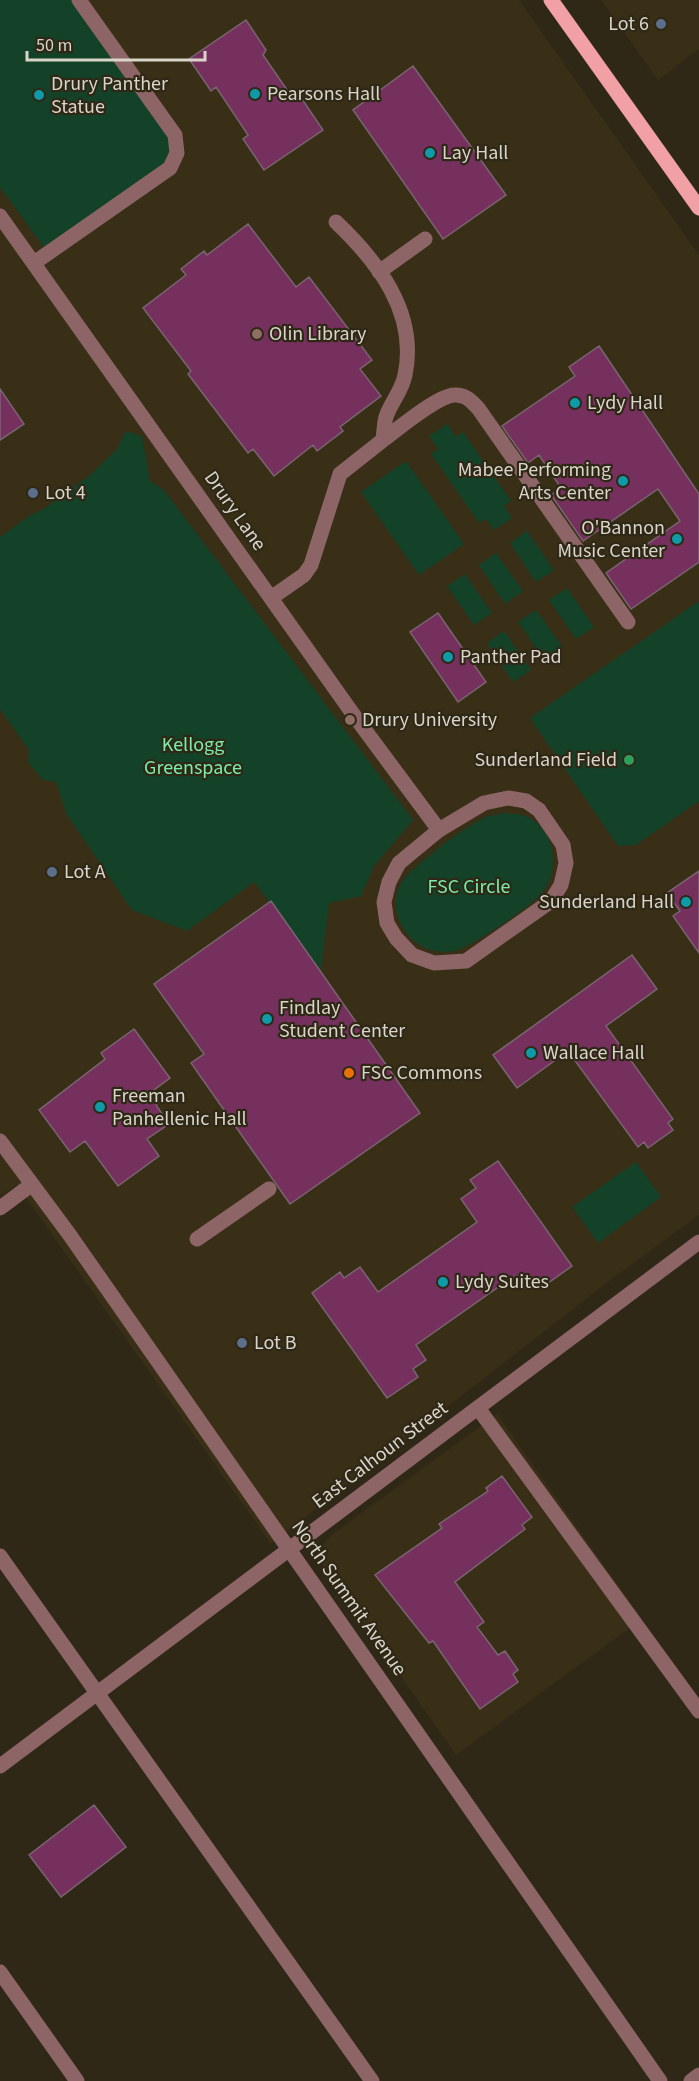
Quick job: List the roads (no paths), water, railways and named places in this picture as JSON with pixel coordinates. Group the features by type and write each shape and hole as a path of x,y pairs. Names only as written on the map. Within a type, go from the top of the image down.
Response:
{"main road":[{"path":"551,0 699,208"}],"street":[{"path":"34,263 170,168 177,153 175,135 79,0"},
{"name":"Drury Lane","path":"0,216 438,830"},
{"path":"336,222 365,250 401,312 408,329 409,350 405,375 400,392 387,416 383,440"},
{"path":"379,272 425,239"},
{"path":"271,598 304,575 311,565 340,474 383,440 440,401 453,395 465,396 478,408 628,621"},
{"path":"508,798 526,801 539,810 563,845 565,854 566,862 561,885 551,902 466,962 434,963 412,955 396,938 387,923 384,902 389,882 399,863 438,830 484,803 508,798"},
{"name":"North Summit Avenue","path":"0,1141 69,1234 660,2081"},
{"path":"0,1208 31,1185"},
{"path":"197,1239 269,1189"},
{"name":"East Calhoun Street","path":"0,1766 699,1242"},
{"path":"478,1408 699,1711"},
{"path":"0,1556 372,2081"},
{"path":"0,1972 77,2081"},
{"path":"691,2081 699,2075"}],"place":[{"name":"Lot 6","path":"661,24"},
{"name":"Pearsons Hall","path":"255,94"},
{"name":"Drury Panther Statue","path":"39,95"},
{"name":"Lay Hall","path":"430,153"},
{"name":"Olin Library","path":"257,334"},
{"name":"Lydy Hall","path":"575,403"},
{"name":"Mabee Performing Arts Center","path":"623,481"},
{"name":"Lot 4","path":"33,493"},
{"name":"O'Bannon Music Center","path":"677,539"},
{"name":"Panther Pad","path":"448,657"},
{"name":"Drury University","path":"350,720"},
{"name":"Sunderland Field","path":"629,760"},
{"name":"Lot A","path":"52,872"},
{"name":"Sunderland Hall","path":"686,902"},
{"name":"Findlay Student Center","path":"267,1019"},
{"name":"Wallace Hall","path":"531,1053"},
{"name":"FSC Commons","path":"349,1073"},
{"name":"Freeman Panhellenic Hall","path":"100,1107"},
{"name":"Lydy Suites","path":"443,1282"},
{"name":"Lot B","path":"242,1343"}],"park label":[{"name":"Kellogg Greenspace","path":"193,756"},
{"name":"FSC Circle","path":"469,887"}]}
